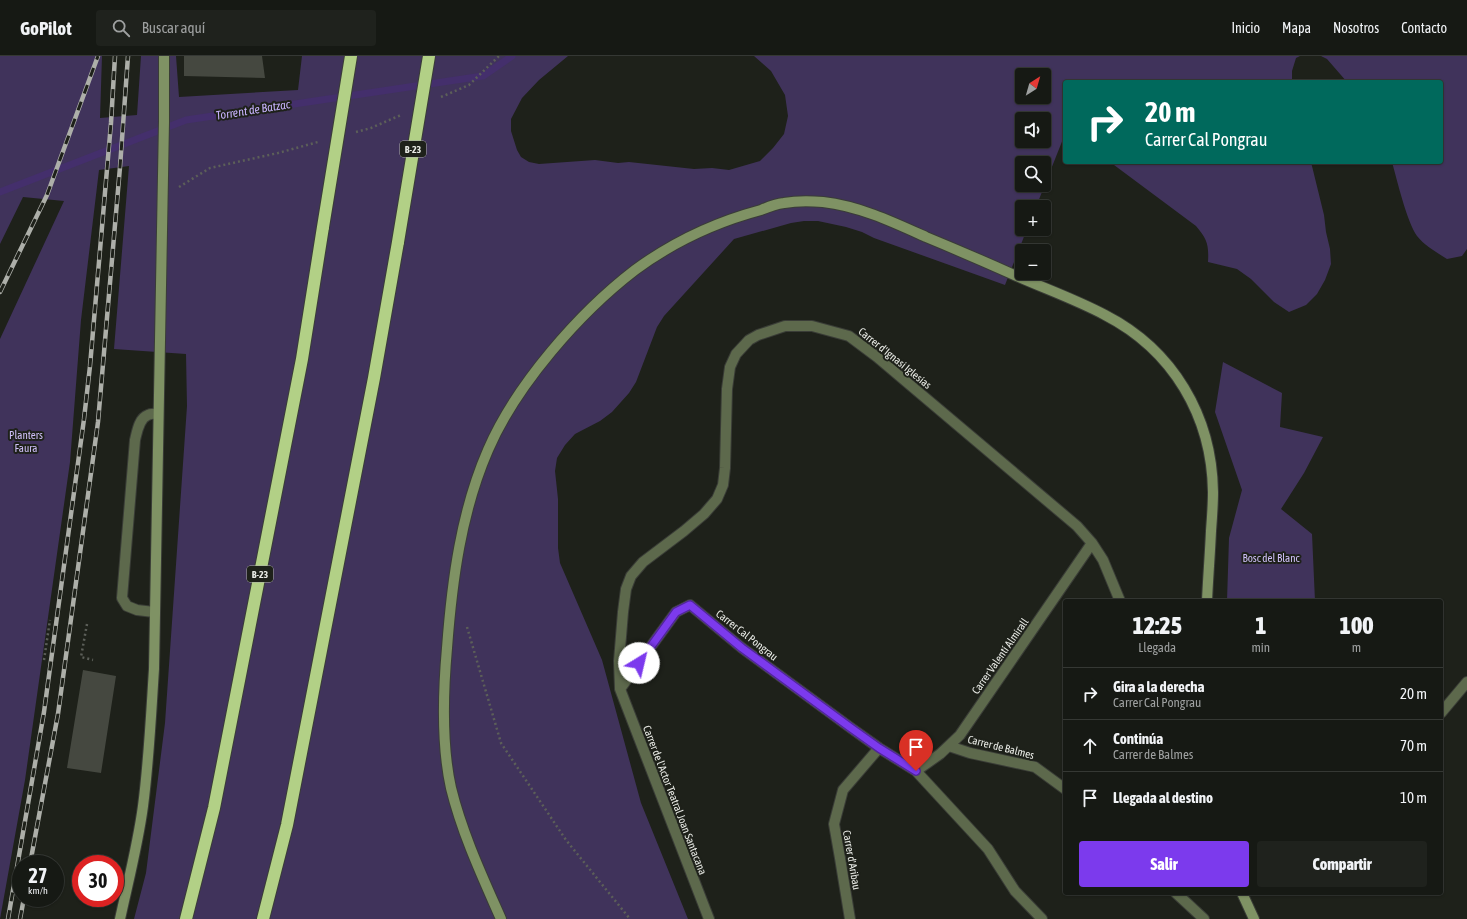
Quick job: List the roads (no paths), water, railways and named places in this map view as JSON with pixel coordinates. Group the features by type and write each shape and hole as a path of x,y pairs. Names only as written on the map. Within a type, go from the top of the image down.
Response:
{"highway":[{"name":"B-23","path":"186,919 214,808 302,359 351,56"},
{"name":"B-23","path":"263,919 287,825 373,386 429,56"}],"street":[{"path":"120,919 143,806 150,741 154,669 164,56"},
{"path":"501,919 479,870 460,820 450,784 445,749 444,706 450,610 458,553 470,498 488,448 513,402 543,362 579,320 612,288 652,258 693,235 745,214 785,203 822,202 857,208 1106,315 1142,338 1170,365 1186,390 1200,422 1209,453 1213,491 1207,599"},
{"name":"Carrer d'Ignasi Iglesias","path":"620,689 619,661 623,612 626,588 630,576 643,562 704,514 717,499 723,485 725,468 727,388 730,367 736,354 748,340 785,326 812,326 849,336 878,357 1077,526 1104,560 1119,599"},
{"path":"154,612 137,610 127,606 122,598 137,429 142,420 148,414 158,414"},
{"name":"Carrer Valentí Almirall","path":"916,771 940,754 960,735 1092,543"},
{"name":"Carrer Cal Pongrau","path":"620,689 676,612 690,605 742,648 879,748"},
{"path":"1443,711 1467,682"},
{"name":"Carrer de l'Actor Teatral Joan Santacana","path":"620,689 709,919"},
{"name":"Carrer de Balmes","path":"949,746 970,753 1035,767 1063,788"},
{"path":"879,748 916,771 988,849 1015,891 1042,919"},
{"name":"Carrer d'Aribau","path":"850,919 834,824 843,790 879,748"},
{"path":"1178,895 1204,919"},
{"path":"1243,895 1254,919"}],"waterway":[{"name":"Torrent de Batzac","path":"0,192 186,120 483,76 512,56"}],"railway":[{"path":"0,292 47,195 98,56"},
{"path":"8,919 44,712 84,419 111,123 115,56"},
{"path":"32,855 58,714 98,422 128,56"},
{"path":"20,919 22,907"}],"park label":[{"name":"Planters Faura","path":"26,441"},
{"name":"Bosc del Blanc","path":"1271,558"}]}
